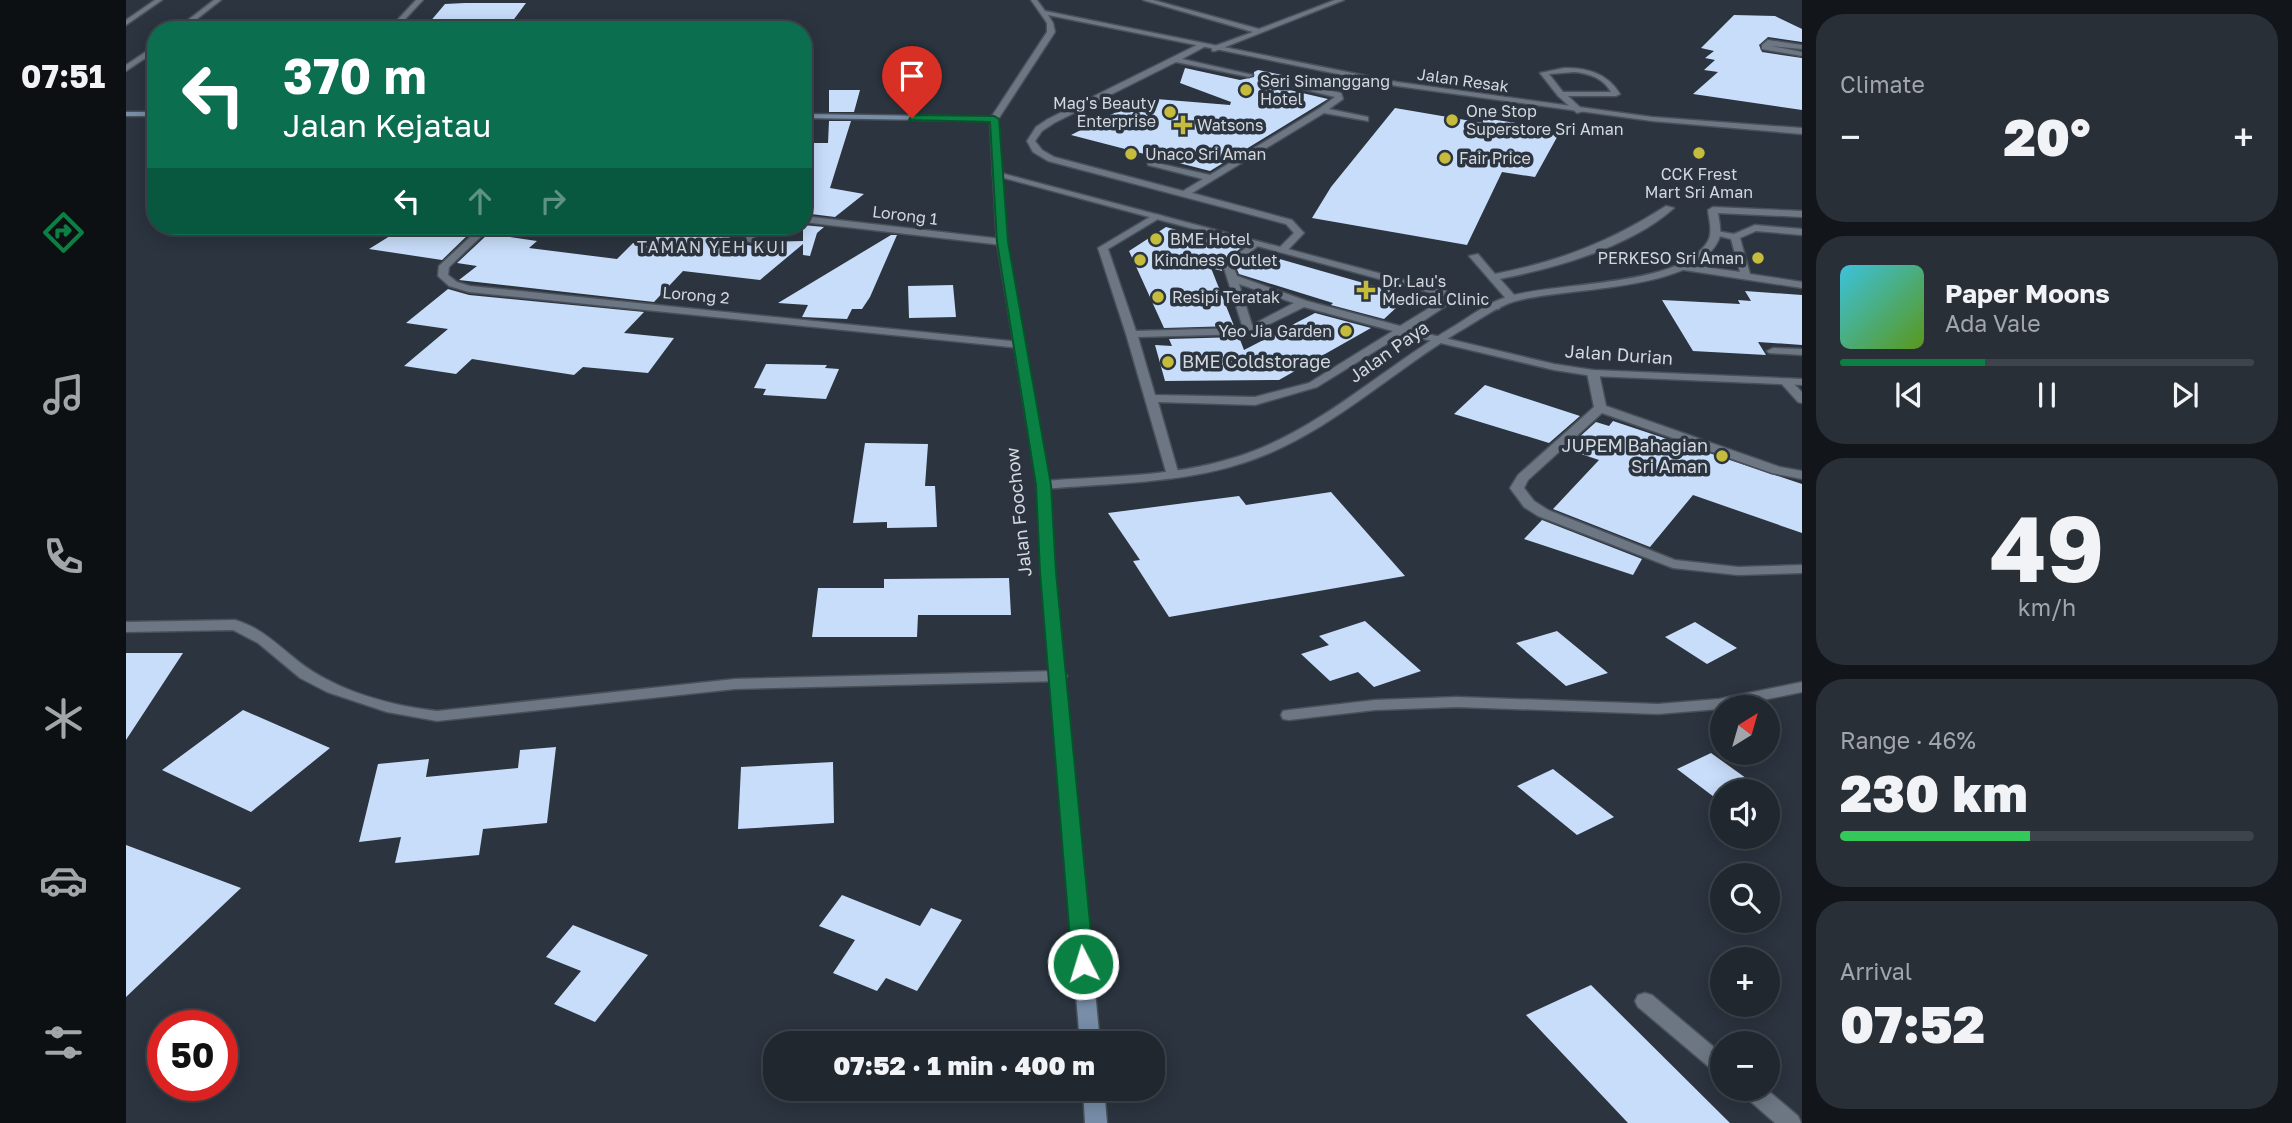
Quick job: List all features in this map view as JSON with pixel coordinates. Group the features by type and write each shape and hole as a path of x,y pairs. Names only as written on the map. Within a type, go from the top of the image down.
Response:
{"main road":[{"path":"126,114 147,114"},
{"path":"812,116 994,119"},
{"name":"Jalan Foochow","path":"994,119 1002,242 1043,485 1048,572 1089,1031"},
{"path":"1094,1101 1096,1123"}],"street":[{"path":"126,23 159,0"},
{"path":"190,21 218,0"},
{"path":"399,21 420,0"},
{"path":"994,119 1051,32 1050,23 1034,0"},
{"path":"1146,0 1257,31"},
{"path":"1215,49 1341,0"},
{"name":"Jalan Resak","path":"1042,12 1397,84 1580,110 1802,131"},
{"path":"1802,47 1770,42 1765,47 1802,54"},
{"path":"1202,46 1052,121 1039,129 1031,141 1038,153 1051,159 1289,222 1299,233 1281,251"},
{"path":"126,69 147,54"},
{"path":"1174,60 1249,75"},
{"path":"1561,94 1614,95 1616,92 1603,75 1544,73 1561,94 1580,110"},
{"path":"1183,195 1340,97 1293,84"},
{"path":"1553,85 1612,87"},
{"path":"1323,110 1365,119"},
{"path":"1151,163 1211,178"},
{"path":"996,173 1495,307"},
{"path":"1493,277 1545,268 1596,252 1626,237 1669,208"},
{"name":"Jalan Paya","path":"1043,485 1172,472 1238,461 1269,449 1333,412 1436,339 1512,299 1626,281 1684,267 1702,257 1713,244 1716,234 1713,210 1802,214"},
{"path":"1158,216 1103,248 1132,334 1172,472"},
{"name":"Lorong 1","path":"812,220 1002,242"},
{"path":"1716,234 1735,237 1755,229 1802,232"},
{"name":"Lorong 2","path":"477,235 444,266 443,276 453,284 469,289 1020,345"},
{"path":"751,240 752,235"},
{"path":"1735,237 1746,277"},
{"path":"1249,331 1227,265 1255,244"},
{"path":"1474,256 1512,299"},
{"path":"1684,267 1802,285"},
{"name":"Jalan Durian","path":"1232,278 1303,303 1403,332 1554,367 1593,373 1802,382"},
{"path":"1151,398 1255,401 1313,385 1403,332 1455,296"},
{"path":"1132,334 1249,331 1303,303"},
{"path":"1773,351 1802,352"},
{"path":"1593,373 1600,408"},
{"path":"1786,382 1802,399"},
{"path":"1600,408 1777,470 1802,475"},
{"path":"1600,408 1524,478 1517,488 1529,504 1543,513 1673,564 1738,571 1802,569"},
{"path":"126,627 235,625 252,630 307,675 411,715 437,716 736,684 1059,676"},
{"path":"1289,715 1375,705 1457,702 1658,709 1719,704 1802,687"},
{"path":"1646,1001 1710,1056"},
{"path":"1764,1101 1790,1123"}],"building":[{"path":"526,3 513,21 431,21 445,4"},
{"path":"1734,15 1775,16 1802,29 1802,42 1768,37 1759,45 1762,52 1802,58 1802,110 1693,94 1718,72 1704,70 1715,60 1705,58 1714,51 1701,48"},
{"path":"1185,68 1240,80 1254,77 1254,72 1258,70 1302,79 1288,80 1285,89 1328,99 1210,171 1071,135 1144,98 1230,105 1231,102 1180,83"},
{"path":"829,90 860,90 854,112 829,112"},
{"path":"1395,108 1483,123 1483,118 1561,130 1535,177 1502,172 1467,245 1312,218 1331,187"},
{"path":"829,121 851,121 830,188 864,194 835,217 812,214 812,143 828,143"},
{"path":"812,226 824,227 817,233 810,256 803,255 803,244 760,280 683,271 654,302 459,280 477,266 457,263 487,235 537,241 529,248 617,259 633,243 654,245 657,235 730,235 729,242 753,246 757,242 803,241 803,235 812,235"},
{"path":"1166,227 1241,248 1221,263 1222,271 1211,268 1234,326 1164,328 1129,251"},
{"path":"392,235 468,235 442,260 369,249"},
{"path":"891,235 897,235 870,297 862,309 852,309 847,319 802,317 808,305 778,303"},
{"path":"1255,252 1409,296 1384,319 1331,305 1333,303 1239,274 1236,267"},
{"path":"953,285 956,317 909,318 908,286"},
{"path":"448,289 469,295 644,312 624,333 674,338 648,373 583,367 574,375 472,359 456,374 404,366 448,329 406,323"},
{"path":"1745,291 1802,295 1802,345 1758,342 1766,355 1693,351 1662,300 1740,304 1738,300 1751,301"},
{"path":"1315,313 1371,328 1279,380 1165,381 1155,345 1172,346 1169,339 1239,337 1244,350"},
{"path":"766,364 827,365 825,368 839,369 826,399 763,395 766,389 754,388"},
{"path":"1485,385 1580,416 1549,443 1454,414"},
{"path":"1613,421 1802,484 1802,533 1693,495 1650,547 1553,509 1599,460 1566,449 1596,422 1609,426"},
{"path":"865,443 928,444 925,486 935,486 937,527 887,528 887,522 853,523"},
{"path":"1331,492 1405,576 1169,617 1133,561 1140,560 1108,513 1239,496 1246,505"},
{"path":"1542,520 1642,559 1633,575 1524,539"},
{"path":"1009,578 1011,615 918,615 917,637 812,637 818,588 884,588 884,579"},
{"path":"1365,621 1421,671 1374,687 1358,672 1330,681 1301,654 1329,645 1319,636"},
{"path":"1695,622 1737,648 1707,664 1665,637"},
{"path":"1557,631 1608,673 1566,686 1516,643"},
{"path":"126,653 183,653 126,740"},
{"path":"243,710 330,748 251,812 162,770"},
{"path":"556,747 547,823 483,829 479,855 395,863 401,837 359,842 378,764 429,759 426,777 518,768 520,750"},
{"path":"1710,753 1710,765 1728,765 1747,779 1710,779 1710,794 1677,769"},
{"path":"833,762 834,823 738,829 741,767"},
{"path":"1553,769 1614,817 1577,835 1517,786"},
{"path":"126,845 241,888 126,997"},
{"path":"842,895 920,926 931,908 962,920 917,991 886,978 877,991 833,973 855,940 819,926"},
{"path":"573,925 648,955 595,1022 554,1004 581,971 546,957"},
{"path":"1591,985 1730,1123 1628,1123 1526,1015"}],"place":[{"name":"Seri Simanggang Hotel","path":"1246,90"},
{"name":"Mag's Beauty Enterprise","path":"1170,112"},
{"name":"One Stop Superstore Sri Aman","path":"1452,120"},
{"name":"Watsons","path":"1183,125"},
{"name":"CCK Frest Mart Sri Aman","path":"1699,153"},
{"name":"Unaco Sri Aman","path":"1131,154"},
{"name":"Fair Price","path":"1445,158"},
{"name":"BME Hotel","path":"1156,239"},
{"name":"PERKESO Sri Aman","path":"1758,258"},
{"name":"Kindness Outlet","path":"1140,260"},
{"name":"Dr. Lau's Medical Clinic","path":"1366,290"},
{"name":"Resipi Teratak","path":"1158,297"},
{"name":"Yeo Jia Garden","path":"1346,331"},
{"name":"BME Coldstorage","path":"1168,362"},
{"name":"JUPEM Bahagian Sri Aman","path":"1722,456"}],"district":[{"name":"TAMAN YEH KUI","path":"712,247"}],"route":[{"path":"912,118 994,119 1002,242 1043,485 1048,572 1083,964"}]}
